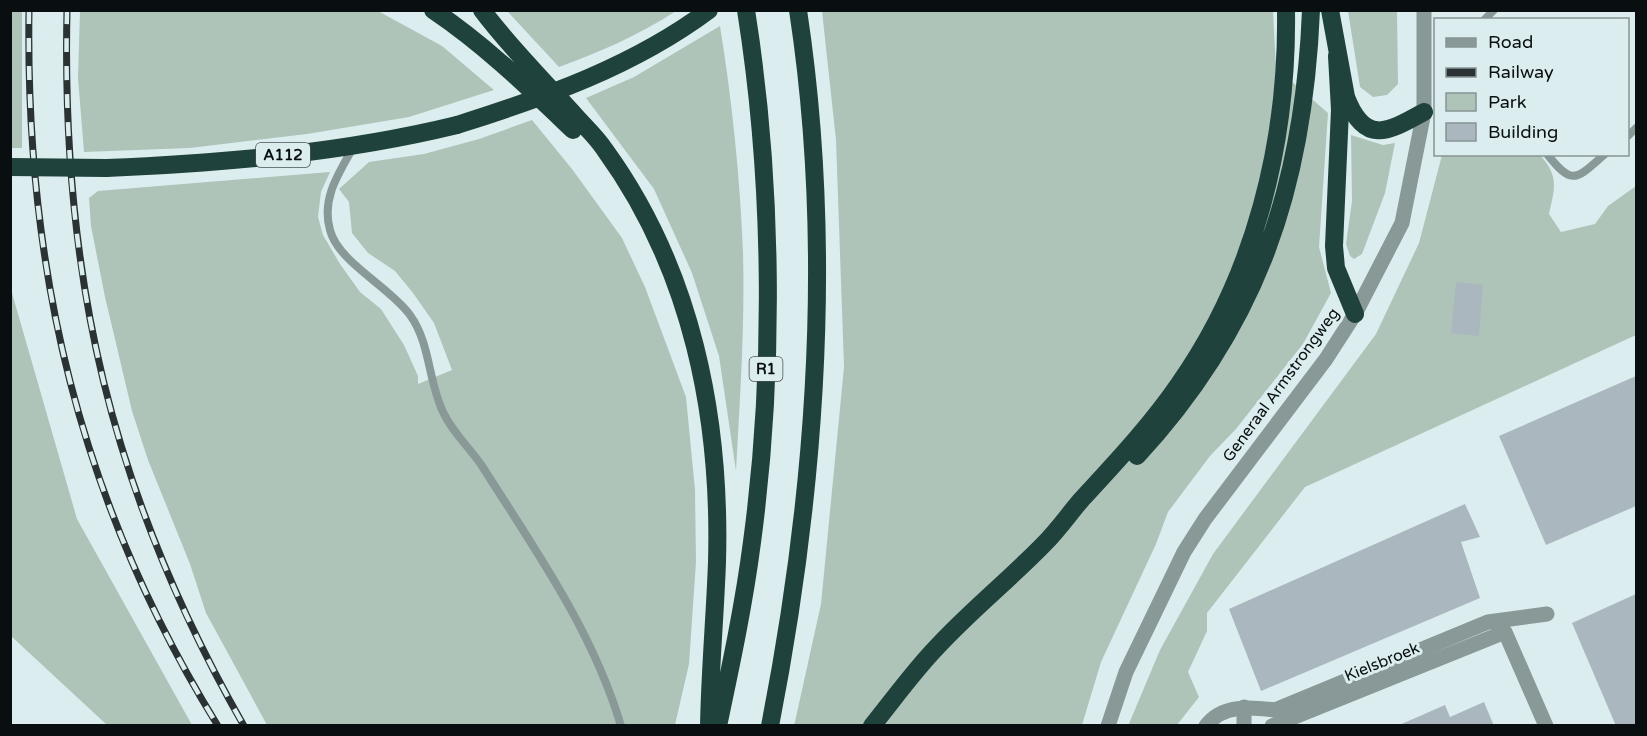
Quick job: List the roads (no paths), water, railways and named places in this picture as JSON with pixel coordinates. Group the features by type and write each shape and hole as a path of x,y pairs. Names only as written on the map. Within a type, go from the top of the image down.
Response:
{"highway":[{"path":"433,10 470,35 507,66 598,155 632,193"},
{"path":"482,10 605,149 647,216 668,261 692,331 708,404 716,489 717,552 710,726"},
{"name":"A112","path":"10,167 106,168 251,159 354,146 457,125 592,78 643,51 709,10"},
{"name":"R1","path":"718,726 752,542 767,353 765,196 753,52 746,10"},
{"path":"770,726 785,649 798,558 811,437 816,339 813,175 798,10"},
{"path":"872,726 935,648 1045,544 1148,426 1180,383 1233,289 1257,225 1272,171 1287,48 1286,10"},
{"path":"1045,544 1090,509 1158,434 1190,393 1248,299 1274,232 1293,163 1304,108 1311,10"},
{"path":"1330,10 1346,97 1351,111 1361,124 1374,131 1387,131 1424,112"},
{"path":"1337,56 1340,120 1334,246 1336,268 1355,314"}],"street":[{"name":"Generaal Armstrongweg","path":"1108,726 1126,672 1184,552 1211,511 1326,359 1355,314 1402,223 1424,112 1424,10"},
{"path":"1206,726 1213,716 1244,707 1275,710 1488,622 1547,614"},
{"path":"1488,622 1505,632 1546,726"},
{"name":"Kielsbroek","path":"1272,726 1505,632"},
{"path":"1244,707 1244,726"}],"lane":[{"path":"354,146 330,190 326,214 330,233 341,251 385,288 411,316 422,339 444,415 474,454 550,574 590,645 613,697 621,726"},
{"path":"1548,156 1564,175 1571,177 1582,174 1603,156"}],"railway":[{"path":"29,10 30,107 37,201 51,292 70,382 97,470 130,557 170,642 218,726"},
{"path":"67,10 67,108 73,202 85,292 103,381 128,467 159,553 198,639 244,726"}]}
